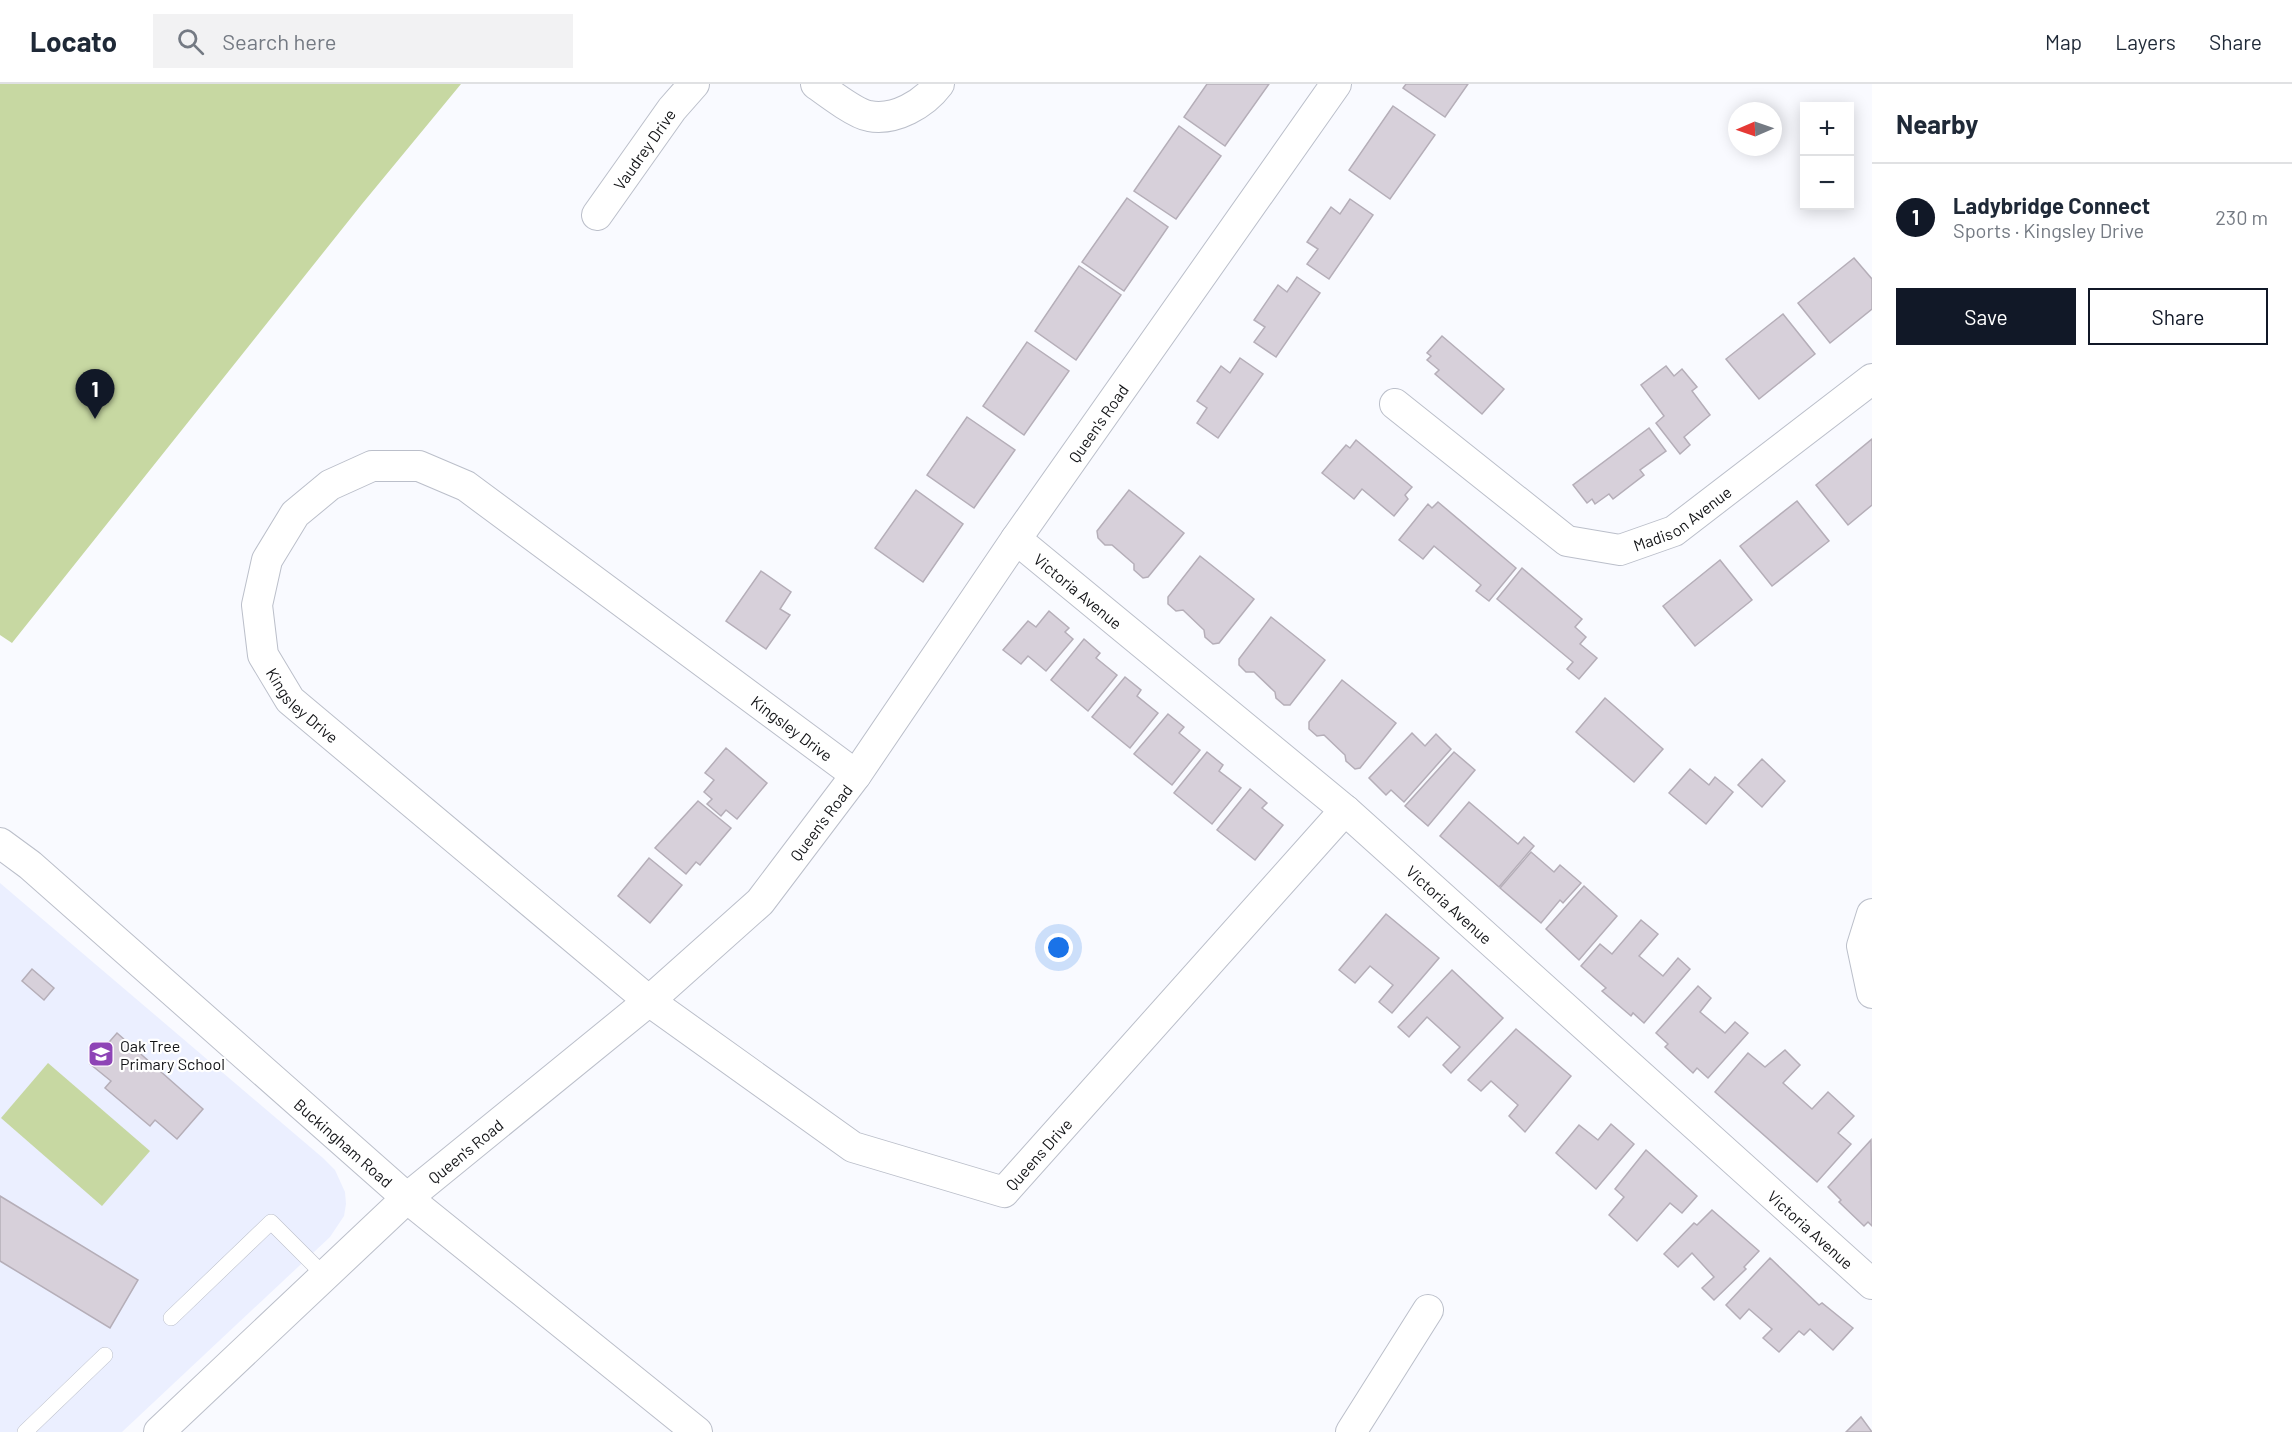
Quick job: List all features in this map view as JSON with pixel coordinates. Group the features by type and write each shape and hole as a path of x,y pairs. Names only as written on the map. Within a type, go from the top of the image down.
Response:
{"street":[{"name":"Vaudrey Drive","path":"597,215 672,109 694,84"},
{"path":"816,84 868,116 901,113 931,94 939,84"},
{"name":"Queen's Road","path":"159,1432 407,1198 649,1001 760,902 856,776 1016,539 1336,84"},
{"name":"Madison Avenue","path":"1395,404 1567,541 1620,550 1674,531 1872,379"},
{"name":"Kingsley Drive","path":"649,1001 290,700 263,655 257,605 267,560 295,514 330,485 372,466 419,466 466,486 856,776"},
{"name":"Victoria Avenue","path":"1016,539 1345,810 1872,1284"},
{"name":"Queens Drive","path":"649,1001 853,1147 1004,1192 1345,810"},
{"name":"Buckingham Road","path":"0,843 30,865 407,1198 698,1432"},
{"path":"1872,914 1862,946 1872,993"},
{"path":"1351,1432 1428,1310"}],"lane":[{"path":"171,1318 271,1222 325,1275"},
{"path":"25,1432 105,1355"}],"shaded area":[{"name":"Oak Tree Primary School","path":"0,883 323,1158 335,1170 345,1192 344,1216 330,1237 122,1432 0,1432"}],"green space":[{"path":"0,84 461,84 362,204 12,643 0,635"},
{"path":"48,1063 150,1151 102,1206 1,1118"}],"building":[{"path":"1207,84 1269,84 1225,146 1184,117"},
{"path":"1406,84 1468,84 1445,117 1403,88"},
{"path":"1393,106 1435,135 1390,199 1349,170"},
{"path":"1179,126 1221,156 1176,219 1134,191"},
{"path":"1127,198 1168,227 1124,291 1082,262"},
{"path":"1350,199 1373,215 1329,279 1307,264 1318,249 1307,242 1331,207 1340,214"},
{"path":"1854,258 1872,279 1872,309 1830,343 1798,303"},
{"path":"1079,266 1121,295 1076,360 1035,331"},
{"path":"1297,277 1320,293 1276,357 1254,342 1265,327 1254,320 1278,285 1287,292"},
{"path":"1783,314 1815,354 1759,399 1726,359"},
{"path":"1442,336 1504,389 1482,414 1435,374 1439,370 1427,360 1431,356 1427,353"},
{"path":"1027,342 1069,371 1024,435 983,406"},
{"path":"1240,358 1263,374 1218,438 1197,423 1207,408 1197,401 1221,366 1230,373"},
{"path":"1666,366 1674,376 1682,369 1697,387 1692,391 1710,415 1684,437 1690,445 1680,454 1656,423 1664,416 1641,385"},
{"path":"967,417 1015,450 974,508 927,475"},
{"path":"1649,428 1666,451 1640,470 1644,475 1613,499 1609,494 1595,504 1592,499 1587,503 1573,485"},
{"path":"1872,439 1872,505 1848,525 1816,485"},
{"path":"1356,440 1412,487 1405,495 1408,499 1394,516 1362,489 1354,499 1322,473 1346,445 1350,448"},
{"path":"916,490 963,524 923,582 875,548"},
{"path":"1129,490 1184,533 1148,577 1143,578 1134,570 1134,564 1112,545 1105,545 1098,538 1097,531"},
{"path":"1797,501 1829,541 1772,586 1740,546"},
{"path":"1438,502 1516,568 1489,601 1476,591 1481,585 1434,546 1423,559 1399,540 1428,504 1432,508"},
{"path":"1200,556 1254,599 1219,643 1213,644 1205,637 1204,630 1183,610 1176,611 1168,604 1168,597"},
{"path":"1720,560 1752,600 1695,646 1663,606"},
{"path":"1522,568 1582,619 1575,627 1586,637 1580,644 1597,658 1579,679 1567,669 1573,662 1497,599"},
{"path":"761,571 791,592 780,609 790,615 766,649 726,621"},
{"path":"1049,611 1069,628 1065,632 1073,639 1046,671 1028,656 1021,664 1003,650 1028,621 1036,627"},
{"path":"1271,617 1325,660 1290,705 1284,705 1276,698 1275,692 1254,672 1246,672 1239,665 1239,659"},
{"path":"1084,639 1100,653 1096,658 1117,675 1088,711 1051,680"},
{"path":"1125,677 1141,690 1137,696 1158,713 1130,748 1092,717"},
{"path":"1342,680 1396,723 1360,768 1355,769 1346,761 1345,755 1324,735 1317,736 1309,729 1309,722"},
{"path":"1605,698 1663,749 1634,782 1576,732"},
{"path":"1168,714 1184,727 1179,733 1200,750 1172,785 1134,754"},
{"path":"1412,733 1425,746 1436,734 1451,749 1404,802 1391,790 1386,795 1369,778"},
{"path":"726,748 767,783 737,819 726,810 721,816 707,804 712,799 704,792 714,780 705,773"},
{"path":"1207,752 1223,765 1219,771 1241,788 1212,824 1174,793"},
{"path":"1454,752 1475,770 1428,826 1405,806"},
{"path":"1762,759 1785,781 1762,807 1738,785"},
{"path":"1690,769 1709,785 1715,777 1733,792 1706,824 1669,793"},
{"path":"1250,789 1267,803 1262,808 1283,825 1255,860 1217,830"},
{"path":"698,801 731,828 700,865 696,862 686,874 655,848"},
{"path":"1469,802 1518,844 1524,837 1534,846 1499,887 1440,836"},
{"path":"1531,852 1554,872 1560,865 1581,883 1563,903 1560,900 1541,923 1500,888"},
{"path":"649,858 682,885 650,923 618,896"},
{"path":"1584,886 1617,916 1579,960 1546,929"},
{"path":"1386,914 1439,958 1392,1013 1379,1002 1393,985 1370,966 1355,983 1339,970"},
{"path":"1641,920 1658,934 1639,956 1663,976 1678,958 1690,969 1644,1023 1633,1013 1631,1016 1602,991 1606,988 1581,966 1600,944 1612,954"},
{"path":"32,969 54,988 44,1000 22,981"},
{"path":"1452,970 1503,1018 1451,1073 1443,1065 1460,1047 1427,1017 1409,1037 1398,1027"},
{"path":"1698,986 1711,998 1700,1012 1725,1033 1735,1022 1748,1033 1708,1078 1697,1068 1693,1073 1665,1047 1668,1044 1656,1033"},
{"path":"1516,1029 1571,1076 1525,1132 1509,1116 1518,1105 1491,1081 1481,1091 1468,1080"},
{"path":"117,1033 203,1109 177,1139 155,1120 150,1126 105,1088 111,1081 90,1064"},
{"path":"1785,1050 1800,1065 1783,1083 1812,1109 1828,1092 1854,1116 1838,1133 1851,1144 1817,1182 1715,1092 1748,1053 1765,1067"},
{"path":"1611,1124 1634,1144 1596,1189 1556,1153 1579,1125 1598,1140"},
{"path":"1871,1140 1872,1226 1868,1222 1864,1226 1839,1202 1841,1200 1828,1187"},
{"path":"1646,1150 1697,1196 1682,1213 1670,1203 1637,1241 1609,1215 1624,1197 1615,1189"},
{"path":"0,1196 138,1280 110,1328 0,1261"},
{"path":"1712,1210 1759,1251 1744,1267 1746,1269 1714,1300 1702,1288 1714,1277 1692,1253 1678,1267 1664,1254 1694,1223 1697,1225"},
{"path":"1770,1258 1819,1305 1822,1303 1853,1328 1833,1350 1810,1329 1804,1335 1799,1331 1779,1352 1763,1338 1772,1329 1749,1309 1740,1319 1726,1305"},
{"path":"1861,1417 1872,1432 1846,1432"}],"place":[{"name":"Ladybridge Connect","path":"95,419"},
{"name":"Oak Tree Primary School","path":"101,1054"}]}
